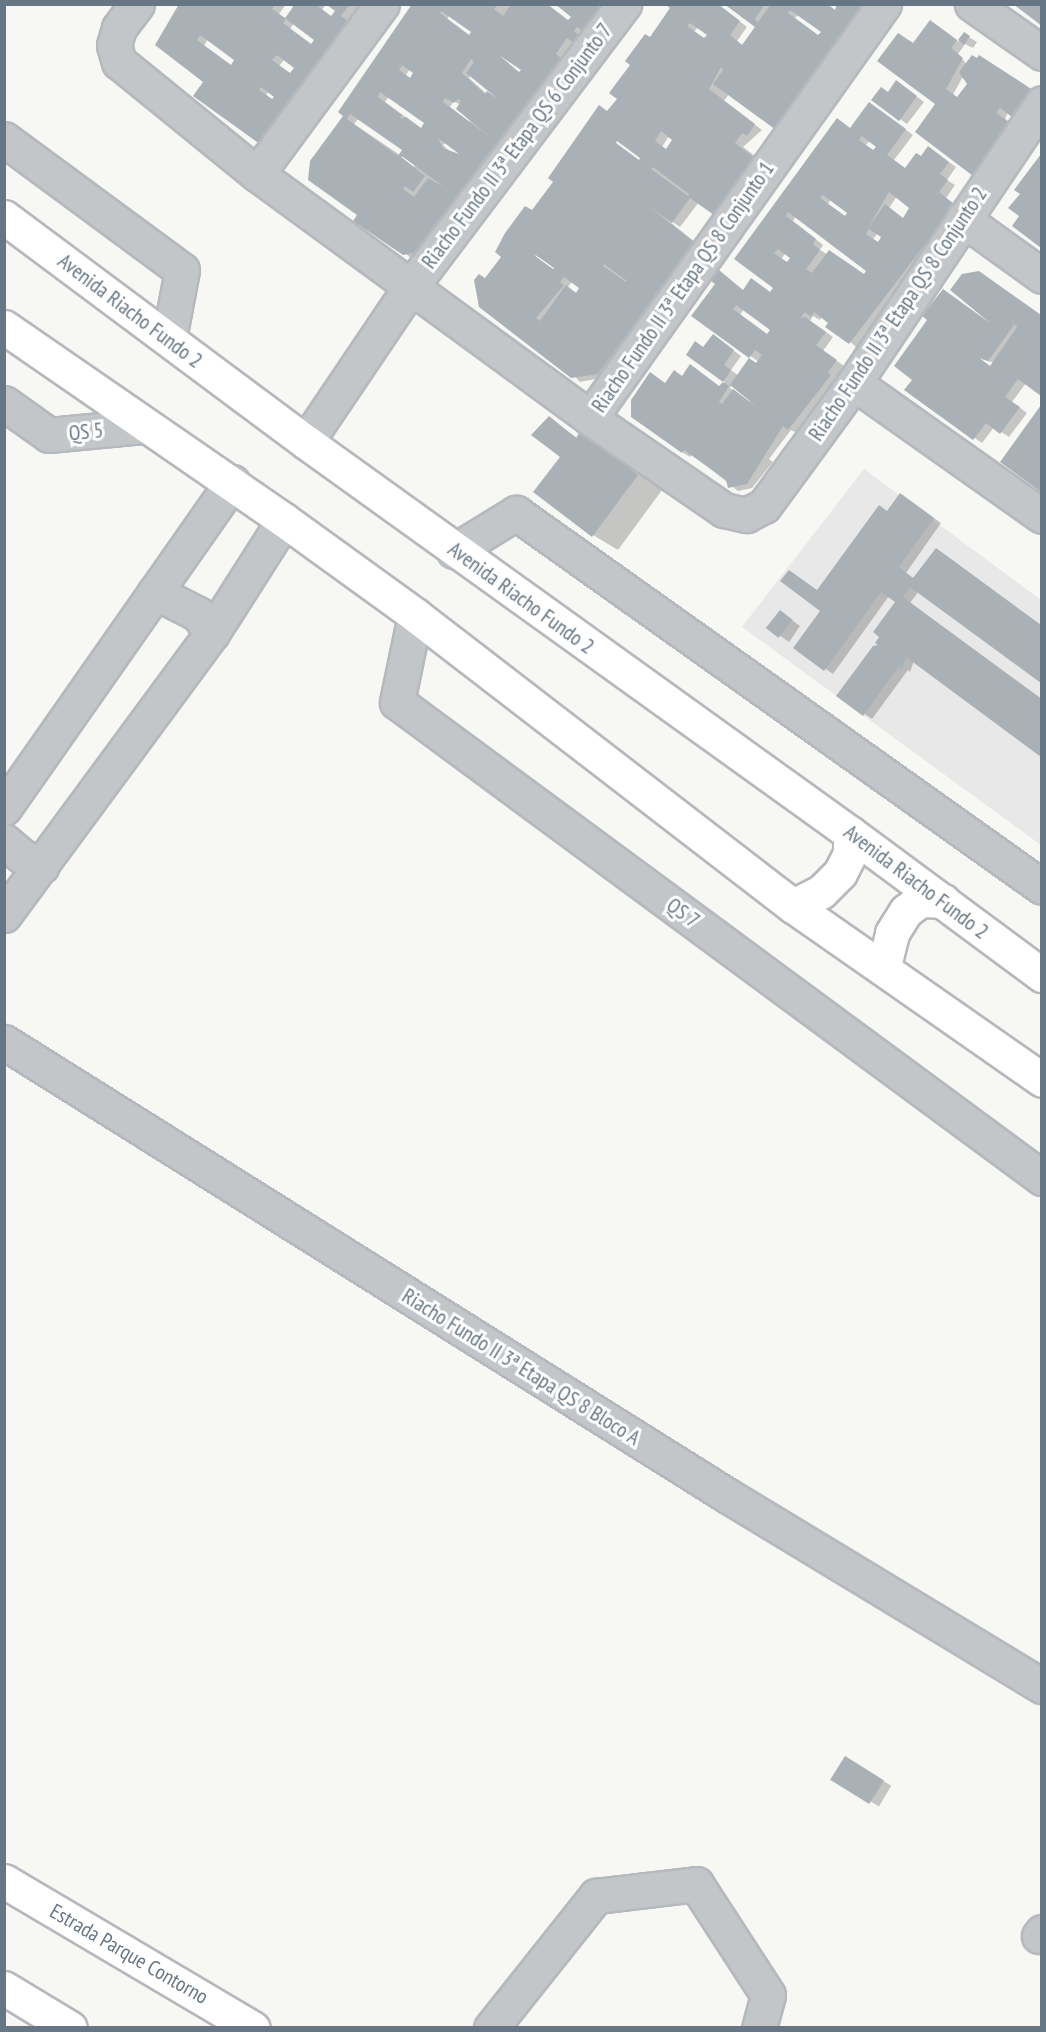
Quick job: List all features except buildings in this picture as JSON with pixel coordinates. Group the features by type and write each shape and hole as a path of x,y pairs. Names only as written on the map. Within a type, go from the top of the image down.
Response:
{"main road":[{"name":"Avenida Riacho Fundo 2","path":"4,217 306,442 850,833 1041,975"},
{"path":"4,327 143,426 231,482 415,615 793,906 884,966 1041,1080"},
{"path":"793,906 821,892 840,873 850,853 850,833"},
{"path":"884,966 892,933 906,911 920,900 943,902"},
{"name":"Estrada Parque Contorno","path":"4,1881 253,2028"},
{"path":"4,1988 70,2028"}],"street":[{"name":"Riacho Fundo II 3ª Etapa QS 8 Conjunto 1","path":"137,4 120,28 114,45 119,62 256,174 591,418 884,4"},
{"path":"256,174 382,4"},
{"name":"Riacho Fundo II 3ª Etapa QS 6 Conjunto 7","path":"306,442 410,288 624,4"},
{"path":"972,4 1041,53"},
{"name":"Riacho Fundo II 3ª Etapa QS 8 Conjunto 2","path":"591,418 724,510 746,515 764,506 854,383 1041,103"},
{"path":"4,139 182,270 169,339"},
{"path":"963,219 1041,276"},
{"path":"854,383 1041,516"},
{"name":"QS 5","path":"4,403 49,435 143,426"},
{"path":"4,808 231,482"},
{"path":"454,550 516,513 1041,887"},
{"path":"4,915 212,633 284,520"},
{"path":"155,592 198,614 212,633"},
{"name":"QS 7","path":"415,615 397,702 1041,1178"},
{"path":"4,840 22,856 42,866"},
{"name":"Riacho Fundo II 3ª Etapa QS 8 Bloco A","path":"4,1042 728,1496 1041,1686"},
{"path":"491,2028 596,1896 696,1884 768,1995 759,2028"}],"shaded area":[{"path":"864,469 1041,600 1041,845 742,627"}]}
